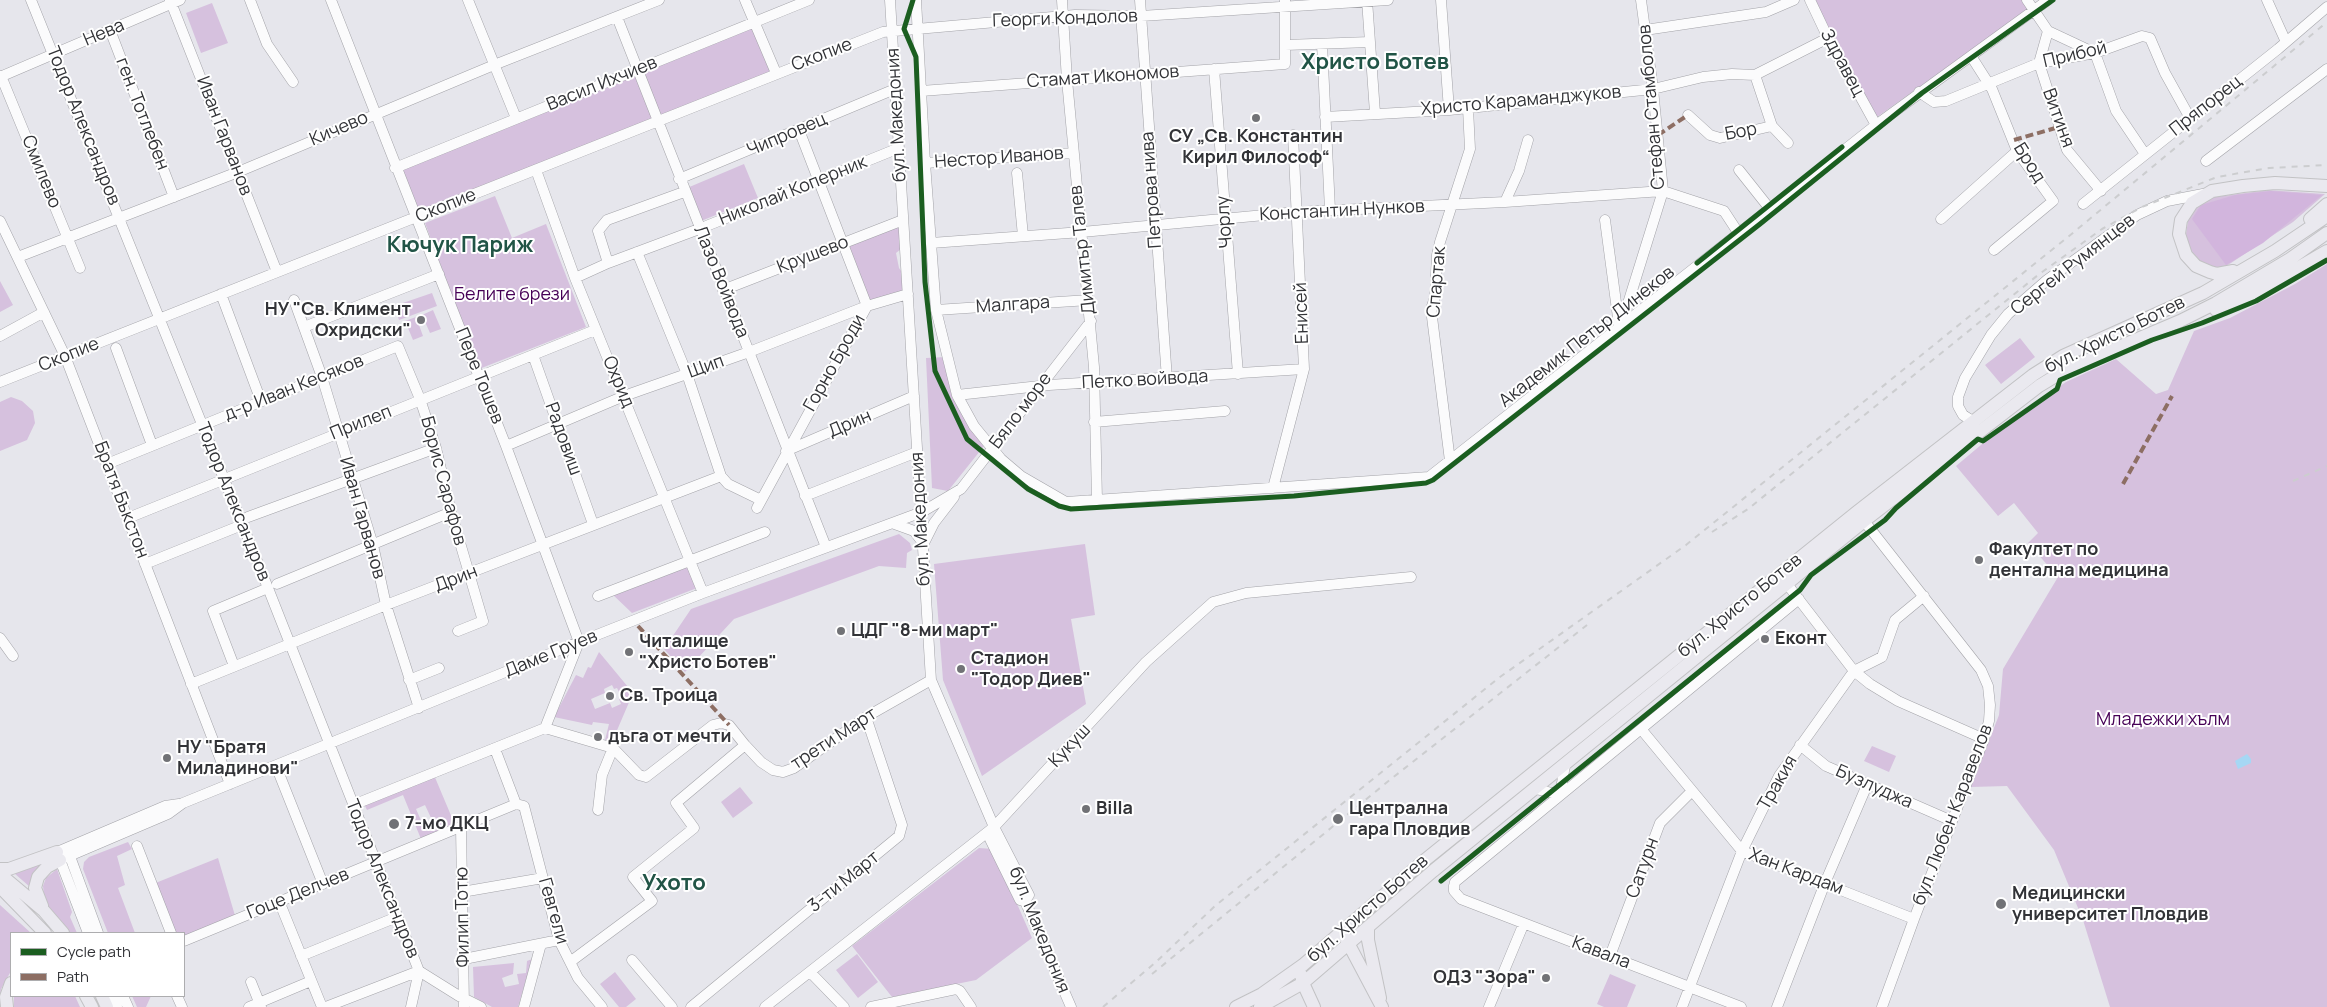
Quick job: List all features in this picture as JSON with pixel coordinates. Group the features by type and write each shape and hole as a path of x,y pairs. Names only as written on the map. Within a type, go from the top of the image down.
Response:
{"main road":[{"path":"2254,264 2217,274 2196,266 2186,255 2179,234 2182,220 2192,203 2203,194 2229,188 2266,184 2325,186"},
{"path":"2275,251 2327,204"},
{"path":"2275,251 2327,216"},
{"name":"бул. Христо Ботев","path":"1260,1007 1297,986 1350,944 1433,871 1565,766 1787,584 1860,517 2053,377 2180,321 2266,274 2327,233"},
{"name":"бул. Христо Ботев","path":"1236,1007 1262,994 1303,965 1420,864 1860,517 2033,375 2062,356 2203,293 2275,251"},
{"path":"2180,321 2250,296 2327,251"},
{"path":"0,869 9,869 63,854"},
{"path":"44,911 37,895 36,883 42,872 63,854"},
{"path":"0,874 44,911 62,932"},
{"path":"0,887 44,932"},
{"path":"1368,929 1368,940 1381,1005"},
{"path":"1341,931 1350,944 1372,992 1381,1005"},
{"path":"1303,965 1297,986 1313,1004"},
{"path":"7,1007 6,997 10,986"}],"street":[{"name":"Тодор Александров","path":"31,0 120,216 202,426 273,586 290,644 419,971 411,1007"},
{"path":"250,0 267,44 293,82"},
{"name":"Пере Тошев","path":"331,0 479,376 579,642"},
{"path":"468,0 516,118"},
{"name":"Кичево","path":"18,257 67,236 238,172 375,114 659,0"},
{"path":"745,0 776,72"},
{"name":"Васил Ихчиев","path":"396,168 809,0"},
{"name":"бул. Македония","path":"890,0 922,512 930,680 994,827 1028,895 1024,901 1071,1007"},
{"name":"бул. Македония","path":"916,0 936,310 957,395 974,426 992,448 1020,476 1066,502 1429,477"},
{"name":"Димитър Талев","path":"1062,0 1073,153 1091,321 1095,382 1096,500"},
{"name":"Петрова нива","path":"1140,0 1167,379"},
{"name":"Георги Кондолов","path":"892,30 1063,16 1141,16 1285,4 1388,0"},
{"path":"1441,0 1449,110"},
{"name":"Стефан Стамболов","path":"1620,329 1663,191 1653,88 1641,0"},
{"path":"1645,30 1766,12 1794,0"},
{"name":"Здравец","path":"1810,0 1828,38 1876,125"},
{"path":"2027,0 2048,31 2095,53 2116,111 2145,154"},
{"name":"Академик Петър Динеков","path":"1429,477 1620,329 1876,125 2048,0"},
{"path":"2267,0 2286,42"},
{"name":"Нева","path":"1,77 174,1"},
{"name":"Иван Гарванов","path":"174,1 277,272"},
{"path":"1367,1 1376,113"},
{"path":"1285,4 1285,46 1370,42"},
{"name":"Пряпорец","path":"2084,204 2327,7"},
{"name":"Лазо Войвода","path":"617,17 659,121 679,179 722,290 749,352 786,451 826,547"},
{"name":"ген. Тотлебен","path":"110,30 174,197"},
{"name":"Скопие","path":"0,382 659,121 776,72 874,34 892,30"},
{"path":"2039,63 2048,31"},
{"path":"874,34 893,46"},
{"name":"Прибой","path":"1920,92 1934,102 1946,101 2039,63 2095,53 2142,36 2150,38 2165,73 2190,118"},
{"name":"Христо Караманджуков","path":"1325,116 1449,110 1653,88 1703,77 1732,74 1754,75 1828,38"},
{"path":"1322,44 1330,210"},
{"name":"Стамат Икономов","path":"921,91 1285,64 1285,46"},
{"name":"Брод","path":"1971,56 1988,83 2017,151 2052,201 1994,250"},
{"name":"Витиня","path":"2039,63 2067,150 2101,191"},
{"name":"Чорлу","path":"1214,69 1238,374"},
{"path":"2206,161 2327,69"},
{"path":"1754,75 1772,126 1788,142"},
{"name":"Смилево","path":"1,77 80,268"},
{"name":"Чипровец","path":"679,179 895,90"},
{"name":"Спартак","path":"1450,461 1431,309 1435,297 1437,255 1450,204 1470,149 1468,108"},
{"name":"Бор","path":"1688,116 1710,135 1720,138 1772,126"},
{"name":"Горно Броди","path":"721,476 728,484 759,504 786,451 867,306 844,243 798,130"},
{"name":"Енисей","path":"1273,488 1304,369 1293,135"},
{"path":"1506,202 1519,171 1528,140"},
{"name":"Николай Коперник","path":"575,278 608,262 699,229 899,148"},
{"path":"1941,219 2017,151"},
{"name":"Нестор Иванов","path":"925,162 1073,153"},
{"name":"Охрид","path":"536,170 595,330 624,396 703,593"},
{"path":"1739,170 1770,209"},
{"path":"1017,173 1023,236"},
{"name":"Константин Нунков","path":"931,243 1082,232 1297,212 1506,202 1663,191 1724,211 1739,234"},
{"path":"608,262 598,231 607,220 684,192"},
{"name":"Сергей Румянцев","path":"1974,422 1963,415 1958,406 1958,397 1965,378 1991,335 2008,314 2048,280 2142,212 2173,199 2203,194"},
{"name":"Крушево","path":"722,290 904,220"},
{"path":"1605,220 1620,329"},
{"name":"Братя Бъкстон","path":"0,221 4,239 18,257 65,356 230,784"},
{"path":"637,252 687,374 721,476"},
{"path":"304,327 439,274"},
{"path":"221,294 261,401"},
{"name":"Щип","path":"506,446 624,396 749,352 867,306 908,294"},
{"name":"Иван Гарванов","path":"294,300 322,377 337,434 373,545 386,605 419,708"},
{"name":"Малгара","path":"936,310 1089,300"},
{"path":"0,336 44,312"},
{"name":"Бяло море","path":"922,512 961,490 1039,386 1091,321"},
{"name":"Прилеп","path":"128,518 595,330"},
{"name":"д-р Иван Кесяков","path":"107,464 398,346"},
{"name":"Борис Сарафов","path":"398,346 420,399 436,448 451,512 483,621 458,631"},
{"path":"116,348 152,446"},
{"name":"Радовиш","path":"533,355 593,524"},
{"name":"Петко войвода","path":"957,395 1027,390 1039,386 1304,369"},
{"name":"Дрин","path":"786,451 914,396"},
{"path":"1094,422 1225,411"},
{"path":"145,564 245,521 436,448"},
{"path":"805,496 918,452"},
{"name":"Дрин","path":"191,684 386,605 721,476"},
{"path":"891,523 914,531 923,544 940,514 961,490"},
{"path":"234,666 213,611 451,512"},
{"name":"Даме Груев","path":"63,854 168,814 183,803 579,642 703,593 922,512"},
{"name":"бул. Любен Каравелов","path":"1860,517 1982,670 1988,686 1990,704 1989,721 1984,739 1882,1007"},
{"path":"598,596 765,532"},
{"name":"Кукуш","path":"765,1007 994,827 1146,662 1213,602 1246,593 1411,577"},
{"path":"1787,584 1854,671 1870,684 1898,701 1984,739"},
{"name":"Тракия","path":"1682,1007 1742,851 1779,776 1854,671 1882,657 1895,620 1924,596"},
{"name":"бул. Христо Ботев","path":"1461,899 1454,890 1456,882 1800,599"},
{"path":"0,638 13,656"},
{"path":"545,728 579,642"},
{"path":"409,680 439,668"},
{"name":"трети Март","path":"613,748 639,775 646,777 713,726 721,723 729,725 745,745 772,770 784,772 802,762 866,717 930,680"},
{"name":"3-ти Март","path":"691,1007 899,836 902,825 866,717"},
{"path":"353,805 545,728 613,748 602,775 598,810"},
{"name":"Хан Кардам","path":"1641,729 1742,851 1914,919"},
{"path":"570,962 652,901 633,877 694,828 676,804 745,745"},
{"name":"Бузлуджа","path":"1800,745 1826,766 1952,821"},
{"name":"Гевгели","path":"495,748 520,804 543,878 559,940 578,978 602,1007"},
{"path":"276,766 323,884"},
{"path":"1536,789 1560,795 1565,766"},
{"path":"1777,1007 1825,883 1867,785"},
{"name":"Сатурн","path":"1610,956 1660,824 1692,791"},
{"name":"Гоце Делчев","path":"185,941 520,804"},
{"name":"Филип Тотю","path":"461,827 464,1003"},
{"path":"137,846 171,932"},
{"path":"63,854 88,932"},
{"path":"63,854 98,932"},
{"path":"462,892 543,878"},
{"name":"Кавала","path":"1461,899 1690,989 1741,1007"},
{"path":"279,901 322,1007"},
{"path":"301,956 397,917"},
{"path":"1489,1007 1524,923"},
{"path":"464,959 559,940"},
{"path":"524,1007 541,944"},
{"path":"632,960 672,1007"},
{"path":"326,1007 419,971 464,1003 481,1007"},
{"path":"810,972 844,1007"},
{"path":"249,1007 260,1005 311,981"},
{"path":"251,982 260,1005"},
{"path":"871,1007 956,989 960,991 971,1007"}],"green space":[{"path":"1815,0 2023,0 2029,9 1877,117 1831,37"},
{"path":"212,3 228,43 201,53 186,13"},
{"path":"753,27 771,72 417,213 400,170"},
{"path":"744,164 758,198 701,221 687,188"},
{"path":"2268,190 2325,194 2293,222 2225,267 2212,268 2200,261 2190,249 2186,234 2192,212 2201,204 2215,197"},
{"name":"Белите брези","path":"495,196 512,238 546,224 586,327 479,369 425,223"},
{"path":"899,225 901,249 896,253 899,268 904,275 905,291 868,303 847,244"},
{"name":"Младежки хълм","path":"2327,264 2327,1007 2110,1007 2083,920 2054,850 2007,786 1971,787 1999,715 2003,669 2058,577 2028,543 2038,533 2014,503 1998,516 1956,466 2013,418 2066,382 2116,359 2156,394 2168,390 2194,331 2230,318 2295,284"},
{"path":"0,281 13,305 0,312"},
{"path":"432,293 437,306 399,320 394,306"},
{"path":"433,310 441,329 430,333 422,315"},
{"path":"416,317 423,336 413,340 405,321"},
{"path":"2020,338 2035,357 2001,384 1985,365"},
{"path":"945,357 971,429 984,446 948,491 932,488 926,358"},
{"path":"11,397 22,401 33,411 35,423 27,440 0,451 0,402"},
{"path":"899,534 910,543 912,550 907,553 906,568 879,566 734,619 685,672 664,649 691,609"},
{"name":"Стадион \"Тодор Диев\"","path":"1085,544 1095,615 1071,619 1086,704 982,776 943,680 934,564"},
{"path":"688,564 697,588 632,613 611,593"},
{"path":"599,652 633,693 612,742 605,740 609,724 593,722 592,725 554,717 576,675 583,678 588,667 591,668","holes":["612,685 614,689 617,688 622,698 619,699 621,704 612,708 610,703 595,709 591,699 605,693 604,689"]},
{"path":"1872,746 1896,756 1889,772 1864,761"},
{"path":"434,775 455,825 421,839 403,795 367,810 364,804","holes":["425,805 432,820 423,825 416,809"]},
{"path":"740,787 753,803 733,818 721,802"},
{"path":"128,842 132,849 117,856 125,885 118,888 135,932 108,932 83,869 84,862 89,857"},
{"path":"979,848 993,849 1032,938 976,980 892,997 852,946"},
{"path":"218,858 236,919 185,941 185,932 171,932 153,884"},
{"path":"47,859 30,887 14,873"},
{"path":"57,869 72,912 70,917 77,932 68,932 48,907 44,897 43,886 46,878"},
{"path":"0,905 30,932 10,932 10,973 1,989 0,997"},
{"path":"857,954 878,982 858,998 836,970"},
{"path":"532,959 518,1007 492,1007 474,997 473,967 514,963 513,974 502,978 505,987 519,984 517,974 526,973 527,961"},
{"path":"615,972 636,999 626,1007 619,1007 600,984"},
{"path":"1610,974 1636,985 1627,1007 1604,1007 1597,1004"},
{"path":"14,997 75,997 80,1007 14,1007"},
{"path":"132,997 151,997 146,1007 137,1007"}],"shaded area":[{"path":"2271,191 2322,195 2263,243 2226,265 2192,219 2201,205 2235,195"}],"water":[{"path":"2247,754 2251,759 2251,763 2238,769 2235,761"}],"railway":[{"path":"1103,1007 1156,962 1215,906 1500,677 1686,545 2074,232 2327,22"},
{"path":"1712,532 1748,509 2038,275 2102,229 2142,207 2217,177 2269,168 2327,165"},
{"path":"2293,481 2327,466"},
{"path":"1152,974 1391,779 1587,625"}],"marked path":[{"path":"1658,135 1688,115"},
{"path":"2014,140 2059,127"},
{"path":"2123,484 2172,396"},
{"path":"638,626 729,725"}],"cycle path":[{"path":"913,0 904,29 916,57 925,282 935,371 967,439 1028,489 1059,506 1071,509 1294,496 1426,483 1433,480 1760,224 1922,93 2053,0"},
{"path":"1697,263 1842,147"},
{"path":"1441,881 1800,590 1811,575 1885,520 1896,508 1978,439 1983,441 2057,389 2060,380 2152,340 2202,323 2256,301 2327,260"}],"place":[{"name":"СУ „Св. Константин Кирил Философ“","path":"1256,118"},
{"name":"НУ \"Св. Климент Охридски\"","path":"421,320"},
{"name":"Факултет по дентална медицина","path":"1979,560"},
{"name":"ЦДГ \"8-ми март\"","path":"841,631"},
{"name":"Еконт","path":"1765,639"},
{"name":"Читалище \"Христо Ботев\"","path":"629,652"},
{"name":"Стадион \"Тодор Диев\"","path":"961,669"},
{"name":"Св. Троица","path":"610,696"},
{"name":"дъга от мечти","path":"598,737"},
{"name":"НУ \"Братя Миладинови\"","path":"167,758"},
{"name":"Billa","path":"1086,809"},
{"name":"Централна гара Пловдив","path":"1338,819"},
{"name":"7-мо ДКЦ","path":"394,824"},
{"name":"Медицински университет Пловдив","path":"2001,904"},
{"name":"ОДЗ \"Зора\"","path":"1546,978"}],"district":[{"name":"Христо Ботев","path":"1375,63"},
{"name":"Кючук Париж","path":"460,246"},
{"name":"Ухото","path":"674,884"}]}
